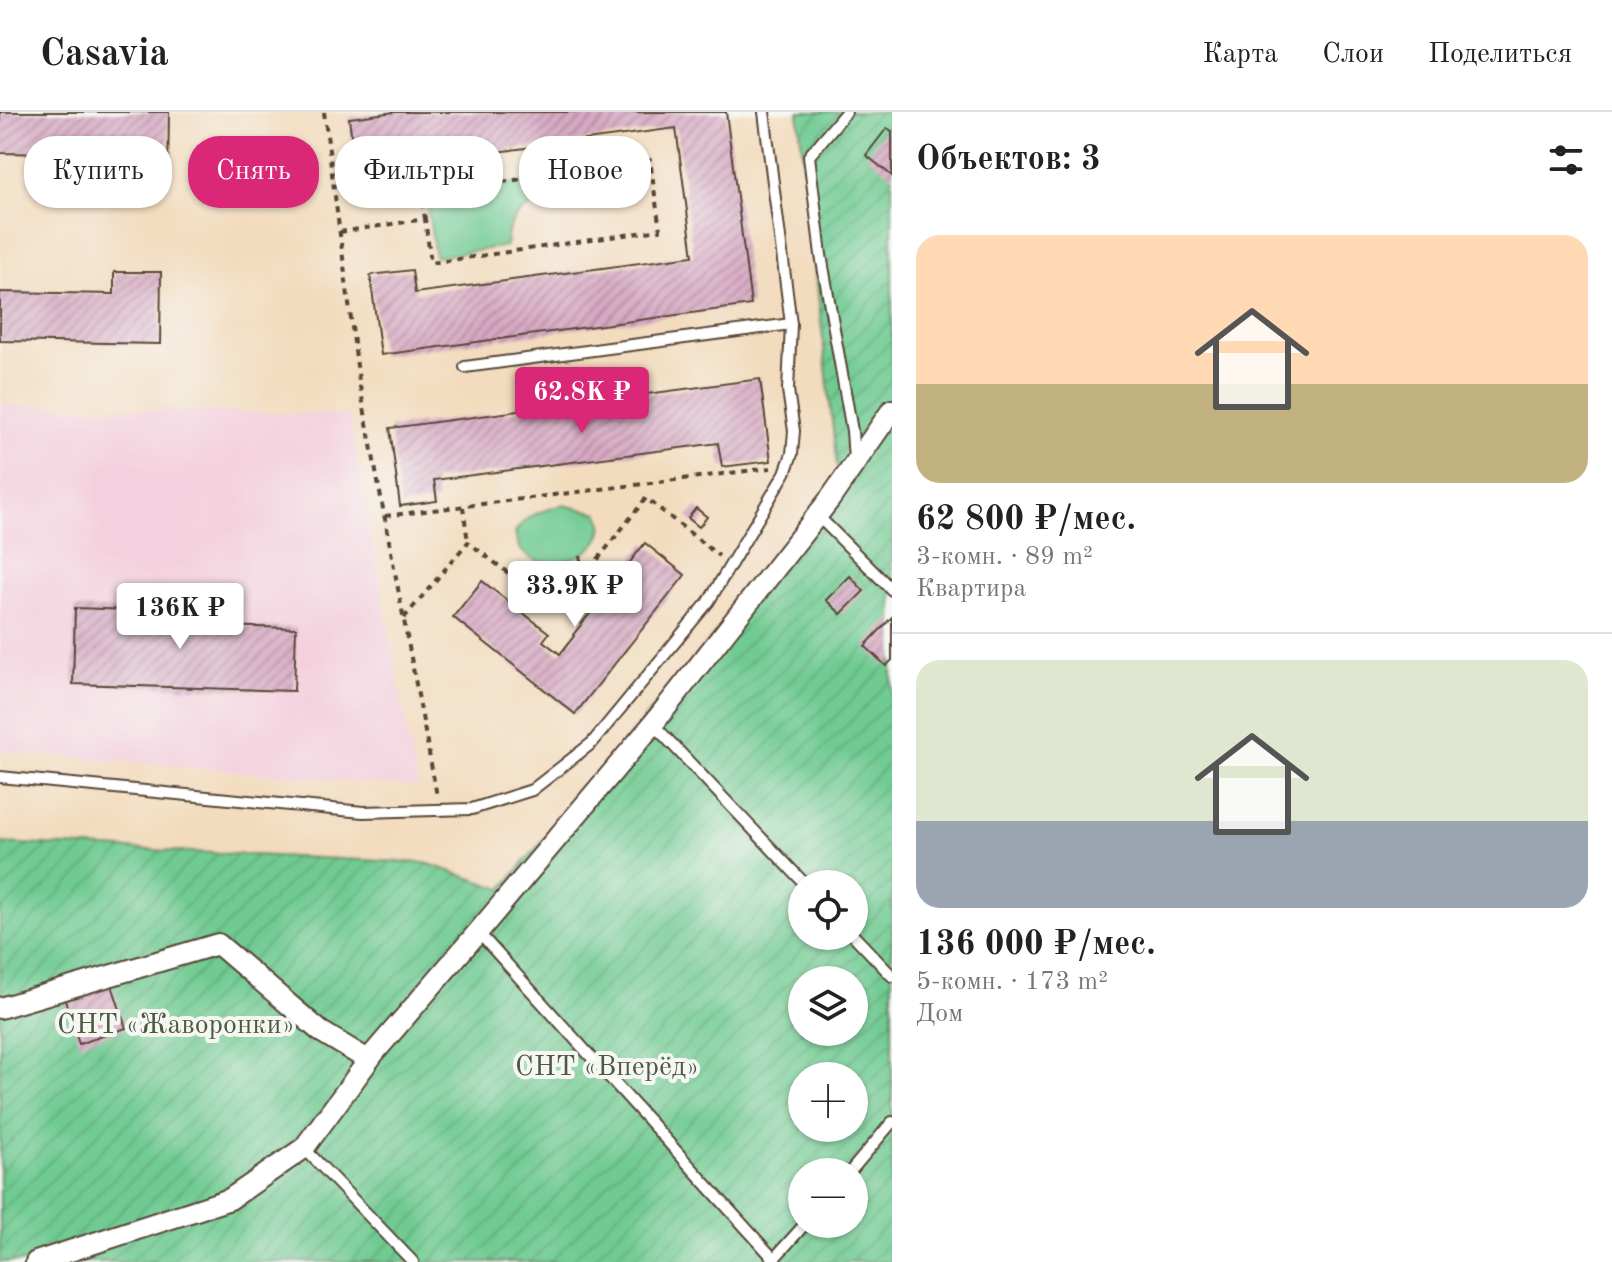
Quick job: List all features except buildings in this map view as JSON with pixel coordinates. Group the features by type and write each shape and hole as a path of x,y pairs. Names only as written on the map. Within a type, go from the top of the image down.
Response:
{"street":[{"path":"36,1262 230,1199 304,1148 368,1060 653,724 830,499 892,410"},
{"path":"0,1008 218,944 320,1031 368,1060"}],"lane":[{"path":"0,777 363,812 472,809 532,790 592,743 709,601 788,466 792,454 794,431 788,390 791,324 764,112"},
{"path":"846,112 809,156 821,255 855,462"},
{"path":"465,367 791,324"},
{"path":"817,514 892,590"},
{"path":"653,724 792,870"},
{"path":"478,932 773,1261 793,1238"},
{"path":"867,950 892,976"},
{"path":"862,1158 892,1122"},
{"path":"304,1148 413,1262"}],"path":[{"path":"324,112 359,381 440,810"},
{"path":"650,160 660,230 431,263 425,219 421,194 650,160"},
{"path":"340,232 425,219"},
{"path":"385,516 788,466"},
{"path":"463,507 468,542 556,610 646,498 730,565"},
{"path":"404,619 468,542"},
{"path":"580,556 584,577"}],"shaded area":[{"path":"0,405 349,415 418,787 0,751"}],"green space":[{"path":"798,112 892,112 892,1262 0,1262 0,843 426,863 502,889 762,578 838,476"},
{"path":"519,183 519,208 527,208 511,224 506,246 435,257 428,208 503,208 503,185"},
{"path":"563,505 598,513 602,526 599,538 578,556 563,561 547,563 533,559 520,549 515,533 542,511"}],"park label":[{"name":"СНТ «Жаворонки»","path":"176,1026"},
{"name":"СНТ «Вперёд»","path":"607,1068"}]}
